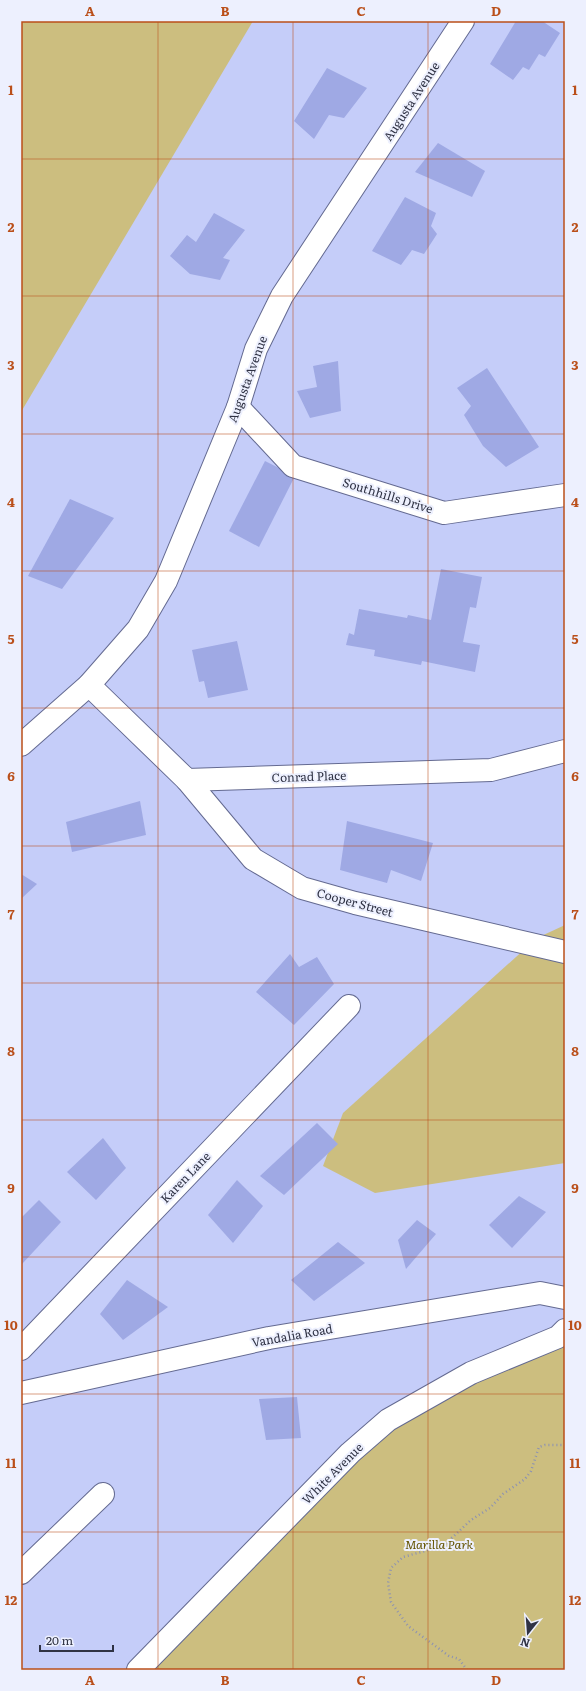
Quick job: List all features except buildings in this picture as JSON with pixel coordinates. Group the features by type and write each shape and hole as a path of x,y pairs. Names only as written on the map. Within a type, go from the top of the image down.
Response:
{"street":[{"name":"Augusta Avenue","path":"89,685 138,629 166,582 238,407 256,349 282,296 463,21"},
{"name":"Southhills Drive","path":"238,407 293,466 444,512 565,495"},
{"path":"21,746 89,685 186,780"},
{"name":"Conrad Place","path":"186,780 491,770 565,751"},
{"name":"Cooper Street","path":"186,780 253,859 302,888 362,905 565,952"},
{"name":"Karen Lane","path":"21,1349 349,1006"},
{"name":"Vandalia Road","path":"21,1393 269,1338 540,1293 565,1298"},
{"name":"White Avenue","path":"138,1670 350,1453 388,1420 471,1373 558,1337 565,1330"},
{"path":"21,1573 103,1494"}],"path":[{"path":"467,1670 459,1659 449,1656 408,1626 391,1602 388,1583 391,1568 403,1557 443,1546 471,1520 490,1508 503,1494 525,1479 531,1471 539,1447 545,1445 565,1445"}],"green space":[{"path":"21,21 253,21 21,412"},
{"path":"565,925 565,1163 375,1193 323,1166 343,1113 537,938"},
{"name":"Marilla Park","path":"565,1330 565,1670 138,1670 350,1453"}]}
